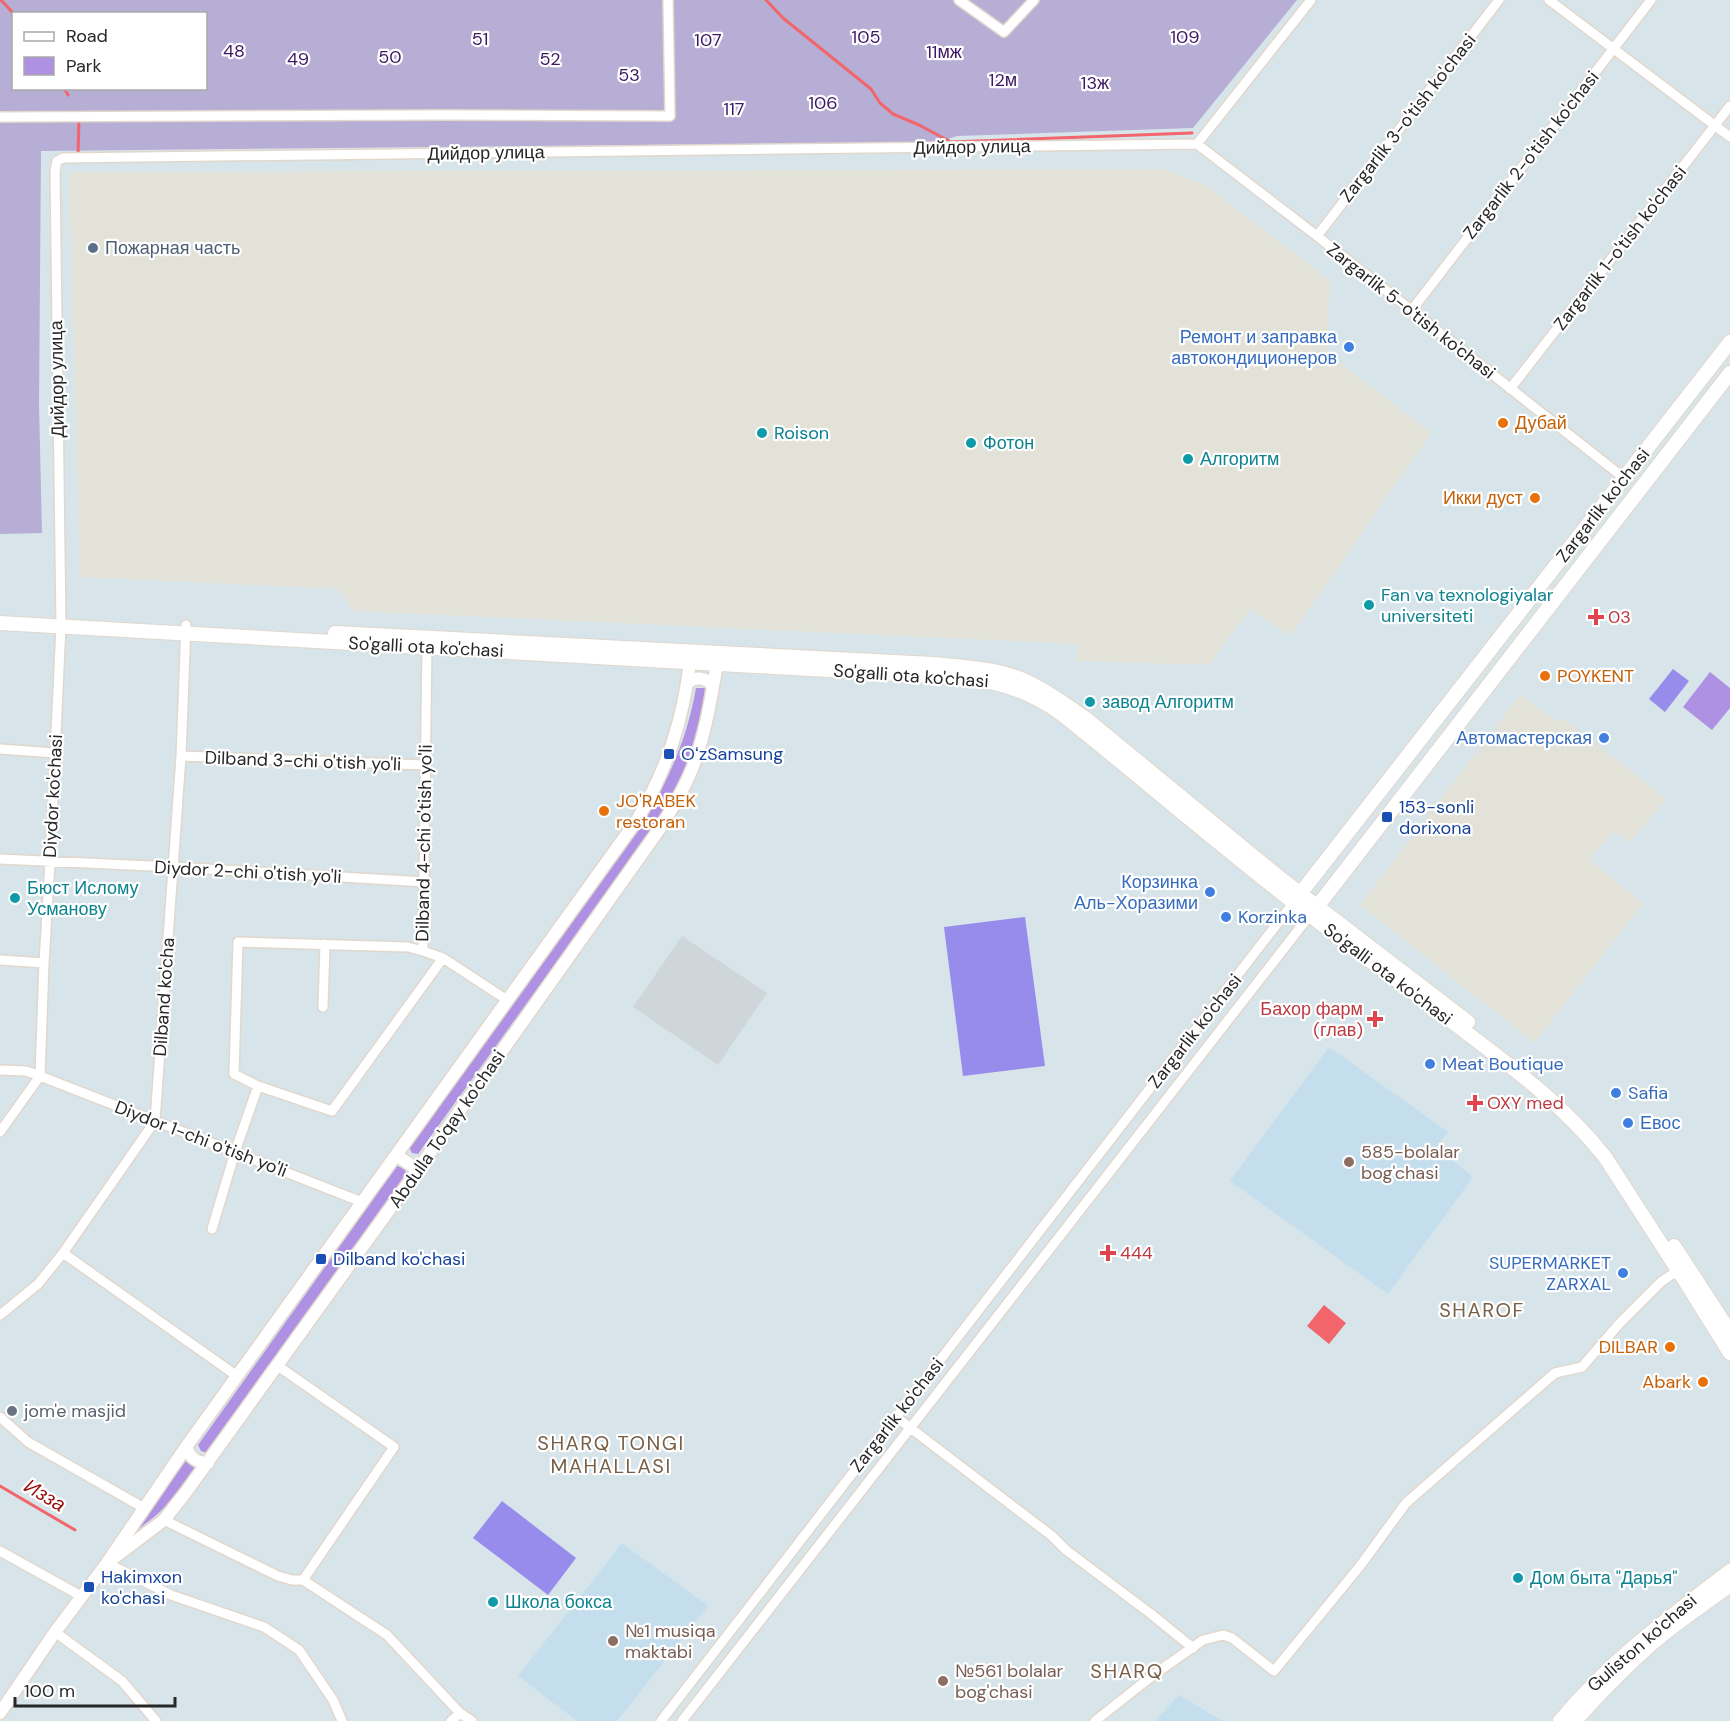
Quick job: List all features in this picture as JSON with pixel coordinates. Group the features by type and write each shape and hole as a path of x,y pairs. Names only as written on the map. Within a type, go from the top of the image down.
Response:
{"main road":[{"name":"Zargarlik ko'chasi","path":"1297,898 1730,342"},
{"name":"Zargarlik ko'chasi","path":"1314,911 1730,373"},
{"path":"1624,478 1639,490"},
{"path":"1566,552 1583,564"},
{"path":"1557,564 1573,577"},
{"name":"So'galli ota ko'chasi","path":"0,614 61,622"},
{"name":"So'galli ota ko'chasi","path":"0,623 61,622 690,657 956,666 1000,673 1022,680 1085,718 1297,898 1525,1078 1575,1122 1605,1157 1682,1268 1730,1332"},
{"name":"So'galli ota ko'chasi","path":"1682,1268 1730,1353"},
{"name":"Guliston ko'chasi","path":"1560,1721 1589,1688 1632,1647 1730,1571"},
{"name":"Guliston ko'chasi","path":"1575,1721 1598,1695 1643,1652 1730,1585"}],"street":[{"path":"0,117 670,116 668,0"},
{"path":"959,0 1004,32 1034,0"},
{"path":"1197,144 1311,0"},
{"name":"Zargarlik 3-o'tish ko'chasi","path":"1317,236 1499,0"},
{"path":"1549,0 1730,137"},
{"name":"Zargarlik 2-o'tish ko'chasi","path":"1411,311 1651,0"},
{"name":"Zargarlik 1-o'tish ko'chasi","path":"1510,389 1730,106"},
{"name":"Zargarlik 5-o'tish ko'chasi","path":"1197,144 1624,478"},
{"name":"Дийдор улица","path":"61,622 54,171 57,161 63,158 1197,144"},
{"name":"Diydor ko'chasi","path":"40,1076 61,622"},
{"name":"Dilband ko'cha","path":"155,1121 181,756 186,629"},
{"name":"Dilband 4-chi o'tish yo'li","path":"427,642 423,951 443,958 507,1000"},
{"name":"Abdulla To'qay ko'chasi","path":"0,1713 237,1376 627,835 662,774 673,744 682,715 690,657"},
{"name":"Abdulla To'qay ko'chasi","path":"107,1563 164,1520 208,1463 658,831 682,791 695,761 713,687 717,658"},
{"path":"687,683 693,679 702,678 709,681 713,687"},
{"path":"0,749 55,753"},
{"name":"Dilband 3-chi o'tish yo'li","path":"181,756 425,765"},
{"name":"Diydor 2-chi o'tish yo'li","path":"0,859 425,882"},
{"name":"Zargarlik ko'chasi","path":"661,1721 1297,898"},
{"name":"Zargarlik ko'chasi","path":"682,1721 1314,911"},
{"path":"423,951 408,947 238,942 234,1074 258,1086 332,1111 443,958"},
{"path":"323,1008 325,944"},
{"path":"0,960 44,963"},
{"path":"1211,1010 1227,1022"},
{"name":"Diydor 1-chi o'tish yo'li","path":"0,1070 26,1071 40,1076 362,1203"},
{"path":"0,1132 40,1076"},
{"path":"212,1229 258,1086"},
{"path":"0,1315 38,1284 63,1253 155,1121"},
{"path":"396,1155 418,1170"},
{"path":"1081,1178 1095,1191"},
{"path":"63,1253 237,1376"},
{"path":"1095,1721 1152,1676 1203,1640 1223,1635 1232,1638 1274,1671 1360,1566 1406,1503 1555,1373 1582,1367 1619,1324 1662,1281 1682,1268"},
{"path":"278,1366 394,1447 303,1580"},
{"path":"0,1417 28,1442 144,1508"},
{"path":"896,1417 1052,1536 1066,1551 1193,1648"},
{"path":"186,1448 194,1460 208,1463"},
{"path":"164,1520 278,1576 303,1580 387,1635 460,1713 472,1721"},
{"path":"0,1551 81,1596"},
{"path":"107,1563 171,1595 264,1627 298,1650 333,1700 342,1721"},
{"path":"55,1632 122,1681 156,1721"},
{"path":"451,1721 460,1713"}],"shaded area":[{"path":"1166,169 1209,187 1330,281 1327,353 1431,433 1291,636 1250,609 1209,665 1077,661 1077,644 353,611 338,589 80,577 69,172"},
{"path":"1673,669 1689,681 1665,712 1649,699"},
{"path":"1520,695 1557,722 1563,718 1667,799 1629,843 1615,831 1589,859 1643,904 1534,1043 1360,905"},
{"path":"1025,917 1045,1066 963,1076 944,927"},
{"path":"682,936 767,993 718,1065 633,1007"},
{"name":"585-bolalar bog'chasi","path":"1329,1047 1448,1132 1436,1147 1473,1177 1388,1294 1230,1181"},
{"path":"1324,1305 1346,1323 1329,1344 1307,1326"},
{"path":"502,1501 576,1558 548,1595 473,1538"},
{"name":"№1 musiqa maktabi","path":"622,1543 708,1606 617,1721 577,1721 518,1676"},
{"path":"1179,1695 1223,1721 1155,1721"}],"green space":[{"path":"0,0 1297,0 1193,128 957,136 939,142 41,151 39,404 42,533 0,534"},
{"path":"1710,672 1730,688 1730,708 1712,730 1683,707"},
{"path":"696,688 705,688 691,752 675,789 654,826 418,1154 412,1153 409,1147 650,810 679,751 689,721"},
{"path":"397,1166 403,1168 407,1173 208,1453 201,1451 198,1445"},
{"path":"187,1459 198,1467 164,1508 137,1530"}],"waterway":[{"path":"1,0 12,12"},
{"path":"766,0 783,18 871,89 880,103 893,114 951,142 1192,133"},
{"path":"65,90 68,95"},
{"path":"78,155 79,120"},
{"name":"Изза","path":"0,1486 75,1530"}],"place":[{"name":"Пожарная часть","path":"93,248"},
{"name":"Ремонт и заправка автокондиционеров","path":"1349,347"},
{"name":"Дубай","path":"1503,423"},
{"name":"Roison","path":"762,433"},
{"name":"Фотон","path":"971,443"},
{"name":"Алгоритм","path":"1188,459"},
{"name":"Икки дуст","path":"1535,498"},
{"name":"Fan va texnologiyalar universiteti","path":"1369,605"},
{"name":"03","path":"1596,617"},
{"name":"POYKENT","path":"1545,676"},
{"name":"завод Алгоритм","path":"1090,702"},
{"name":"Автомастерская","path":"1604,738"},
{"name":"OʻzSamsung","path":"669,754"},
{"name":"JO'RABEK restoran","path":"604,811"},
{"name":"153-sonli dorixona","path":"1387,817"},
{"name":"Корзинка Аль-Хоразими","path":"1210,892"},
{"name":"Бюст Ислому Усманову","path":"15,898"},
{"name":"Korzinka","path":"1226,917"},
{"name":"Бахор фарм (глав)","path":"1375,1019"},
{"name":"Meat Boutique","path":"1430,1064"},
{"name":"Safia","path":"1616,1093"},
{"name":"OXY med","path":"1475,1103"},
{"name":"Евос","path":"1628,1123"},
{"name":"585-bolalar bog'chasi","path":"1349,1162"},
{"name":"444","path":"1108,1253"},
{"name":"Dilband ko'chasi","path":"321,1259"},
{"name":"SUPERMARKET ZARXAL","path":"1623,1273"},
{"name":"DILBAR","path":"1670,1347"},
{"name":"Abark","path":"1703,1382"},
{"name":"jom'e masjid","path":"12,1411"},
{"name":"Дом быта \"Дарья\"","path":"1518,1578"},
{"name":"Hakimxon ko'chasi","path":"89,1587"},
{"name":"Школа бокса","path":"493,1602"},
{"name":"№1 musiqa maktabi","path":"613,1641"},
{"name":"№561 bolalar bog'chasi","path":"943,1681"}],"district":[{"name":"SHAROF","path":"1482,1310"},
{"name":"SHARQ TONGI MAHALLASI","path":"611,1454"},
{"name":"SHARQ","path":"1127,1671"}],"park label":[{"name":"105","path":"866,37"},
{"name":"109","path":"1185,37"},
{"name":"51","path":"480,39"},
{"name":"107","path":"708,40"},
{"name":"48","path":"234,51"},
{"name":"11мж","path":"944,52"},
{"name":"50","path":"390,57"},
{"name":"49","path":"298,59"},
{"name":"52","path":"550,59"},
{"name":"53","path":"629,75"},
{"name":"12м","path":"1003,80"},
{"name":"13ж","path":"1095,83"},
{"name":"106","path":"823,103"},
{"name":"117","path":"734,109"}]}
